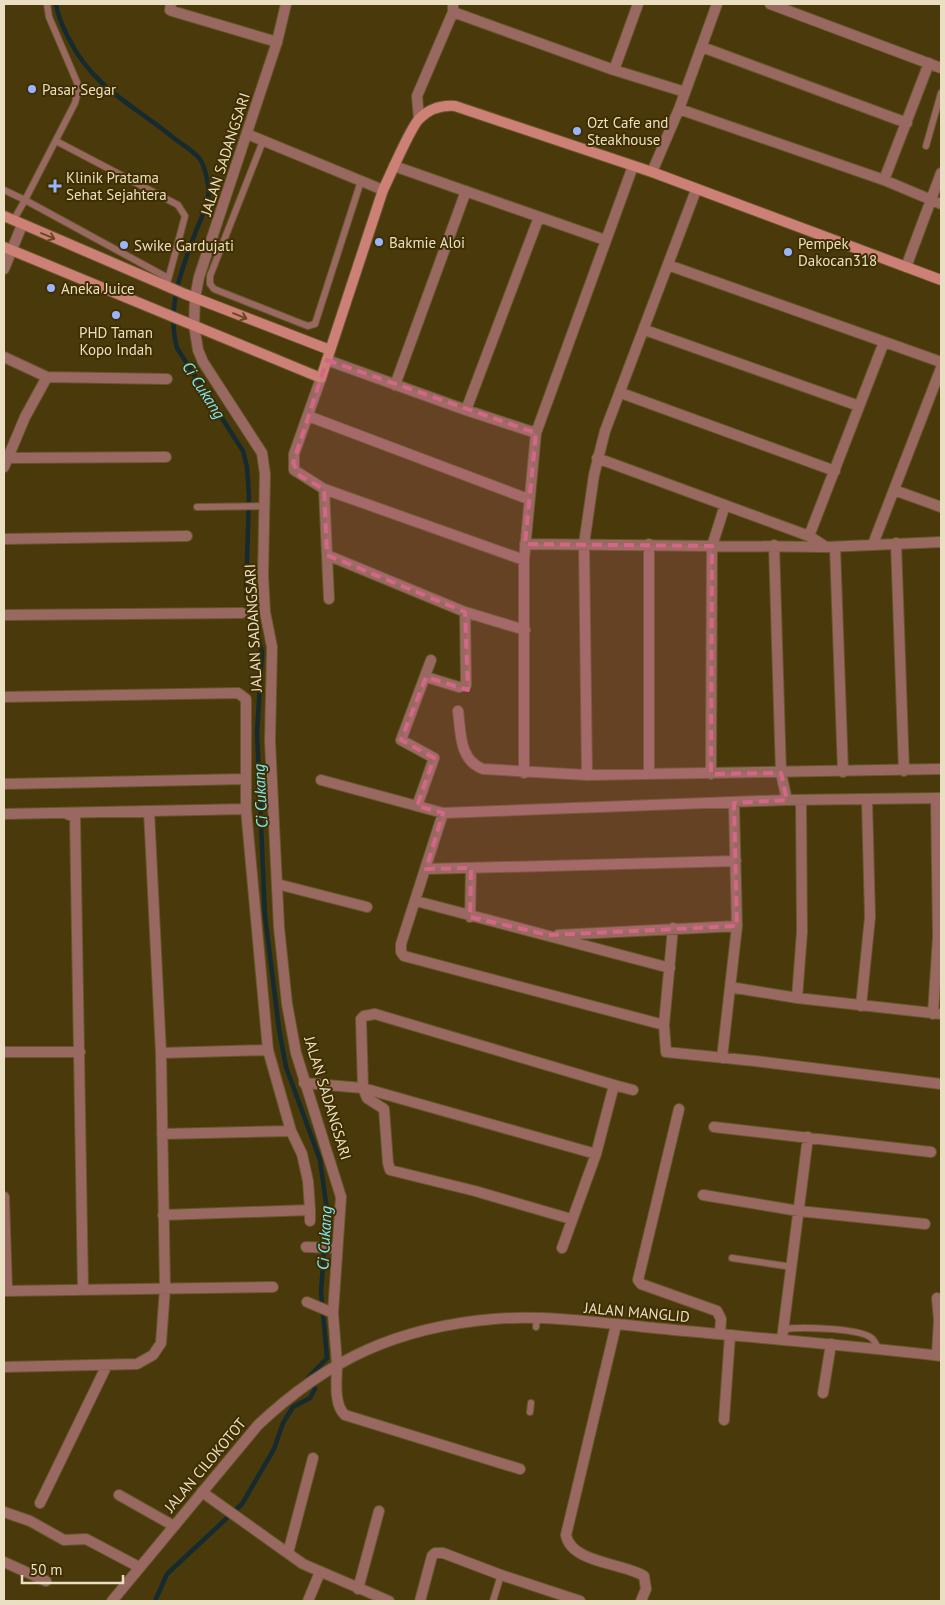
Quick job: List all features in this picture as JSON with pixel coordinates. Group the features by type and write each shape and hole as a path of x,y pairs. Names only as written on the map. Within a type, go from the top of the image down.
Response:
{"main road":[{"path":"8,249 321,378 383,190 394,166 419,119 435,108 455,106 652,172 941,280"},
{"path":"10,220 167,282 190,296 329,355"}],"street":[{"path":"171,4 171,11 277,42"},
{"name":"JALAN SADANGSARI","path":"286,4 277,42 247,134 199,277 190,296 189,323 203,362 262,453 265,474 260,506 265,612 272,647 270,741 277,884 287,1004 296,1053 304,1083 317,1113 341,1197 334,1248 331,1311 337,1364 338,1402 341,1411 345,1415 520,1469"},
{"path":"614,70 638,4"},
{"path":"652,172 679,109 717,4"},
{"path":"770,4 941,68"},
{"path":"419,119 417,96 453,8 614,70 685,92"},
{"path":"702,47 907,123"},
{"path":"884,180 929,63"},
{"path":"679,109 884,180 936,202"},
{"path":"247,134 383,190"},
{"path":"394,166 605,240"},
{"path":"524,773 524,560 528,499 536,433 633,166"},
{"path":"906,267 936,202 941,173"},
{"path":"587,774 584,544 597,458 696,190"},
{"path":"395,385 466,191"},
{"path":"466,410 539,218"},
{"path":"4,269 8,249 10,220"},
{"path":"668,264 941,362"},
{"path":"645,330 859,406"},
{"path":"810,536 884,342"},
{"path":"329,355 395,385 536,433"},
{"path":"4,357 47,377 167,378"},
{"path":"873,544 941,368"},
{"path":"47,377 25,417 6,462 166,458"},
{"path":"321,378 294,454 294,470 300,476 324,489 524,560"},
{"path":"621,392 835,471"},
{"path":"308,416 528,499"},
{"path":"597,458 810,536 831,547"},
{"path":"324,489 329,599"},
{"path":"894,490 941,507"},
{"path":"712,774 712,546 725,505"},
{"path":"4,539 187,536"},
{"path":"525,544 831,547 941,542"},
{"path":"896,543 904,771"},
{"path":"649,544 649,774"},
{"path":"774,545 781,773 786,800"},
{"path":"831,547 843,772"},
{"path":"326,555 465,612 524,630"},
{"path":"426,677 459,687 466,685 465,612"},
{"path":"4,614 242,613"},
{"path":"417,806 434,758 401,740 431,660"},
{"path":"4,697 238,693 246,699 246,809 268,1050 291,1131 302,1154 308,1181 310,1222"},
{"path":"458,710 464,753 470,762 483,769 524,773 712,774 941,769"},
{"path":"4,784 245,779"},
{"path":"321,780 443,812 786,800 801,802 938,798 937,1014 797,998 730,987"},
{"path":"862,1006 870,917 867,801"},
{"path":"797,998 802,932 801,802"},
{"path":"722,1058 736,926 734,803"},
{"path":"4,814 246,809"},
{"path":"4,1367 137,1364 153,1355 161,1343 165,1288 161,1053 149,812"},
{"path":"443,812 402,944 401,952 404,956 664,1024"},
{"path":"67,814 75,817 83,1290"},
{"path":"426,869 736,862"},
{"path":"470,917 471,868"},
{"path":"277,884 367,907"},
{"path":"416,901 470,917 548,935 670,968"},
{"path":"548,935 736,926"},
{"path":"673,928 664,1024 664,1049 669,1054 722,1058 941,1084"},
{"path":"571,1219 475,1191 390,1170 384,1109 367,1098 363,1088 360,1024 364,1016 371,1014 633,1090"},
{"path":"161,1053 268,1050"},
{"path":"4,1052 80,1052"},
{"path":"304,1083 363,1088 596,1154"},
{"path":"562,1248 596,1154 614,1085"},
{"path":"679,1109 637,1278 641,1284 717,1311 725,1335 724,1420"},
{"path":"714,1127 931,1152"},
{"path":"162,1134 291,1131"},
{"path":"783,1334 808,1137"},
{"path":"703,1195 799,1210 925,1224"},
{"path":"4,1197 5,1290 273,1287"},
{"path":"163,1215 310,1210"},
{"path":"306,1247 334,1248"},
{"path":"938,1298 939,1355"},
{"path":"312,1303 331,1311"},
{"name":"JALAN MANGLID","path":"337,1364 362,1350 437,1327 494,1319 536,1323 616,1325 725,1335 783,1334 831,1344 939,1355"},
{"path":"616,1325 566,1535 570,1547 580,1554 644,1576 647,1581 641,1601"},
{"path":"824,1393 831,1344"},
{"name":"JALAN CILOKOTOT","path":"112,1601 258,1425 290,1397 337,1364"},
{"path":"40,1502 106,1365"},
{"path":"288,1554 313,1458"},
{"path":"202,1492 288,1554 320,1572 389,1601"},
{"path":"120,1495 174,1526"},
{"path":"358,1588 379,1511"},
{"path":"4,1512 30,1521 64,1540 86,1539 139,1567"},
{"path":"420,1601 432,1556 435,1553 443,1553 501,1575 580,1601"},
{"path":"4,1562 46,1581"},
{"path":"308,1601 320,1572"}],"lane":[{"path":"10,220 25,200 76,103 79,87 49,17 47,4"},
{"path":"926,146 941,93"},
{"path":"4,190 25,200 167,282 185,216 183,210 178,205 56,141"},
{"path":"263,141 210,276 210,284 232,296 300,324 308,326 315,324 361,181"},
{"path":"198,507 260,506"},
{"path":"732,1258 792,1267"},
{"path":"783,1334 832,1330 868,1335 875,1341 878,1349"},
{"path":"530,1412 531,1403"},
{"path":"493,1601 501,1575"}],"highlighted area":[{"path":"327,360 536,433 525,544 712,546 711,774 781,773 787,800 734,803 737,926 548,935 470,917 471,868 426,869 443,813 417,806 434,758 401,740 426,677 468,690 465,612 327,555 324,489 300,476 293,463"}],"waterway":[{"name":"Ci Cukang","path":"56,4 59,18 69,39 90,71 116,95 193,152 201,161 206,174 208,199 177,288 174,303 174,333 177,348 243,451 247,467 249,497 246,592 262,652 257,733 265,916 279,1029 286,1067 320,1160 327,1210 321,1292 327,1358 308,1378 315,1389 310,1398 293,1407 283,1423 274,1449 242,1504 167,1574 155,1601"}],"place":[{"name":"Pasar Segar","path":"32,89"},
{"name":"Ozt Cafe and Steakhouse","path":"577,131"},
{"name":"Klinik Pratama Sehat Sejahtera","path":"55,186"},
{"name":"Bakmie Aloi","path":"379,242"},
{"name":"Swike Gardujati","path":"124,245"},
{"name":"Pempek Dakocan318","path":"788,252"},
{"name":"Aneka Juice","path":"51,288"},
{"name":"PHD Taman Kopo Indah","path":"116,315"}]}
